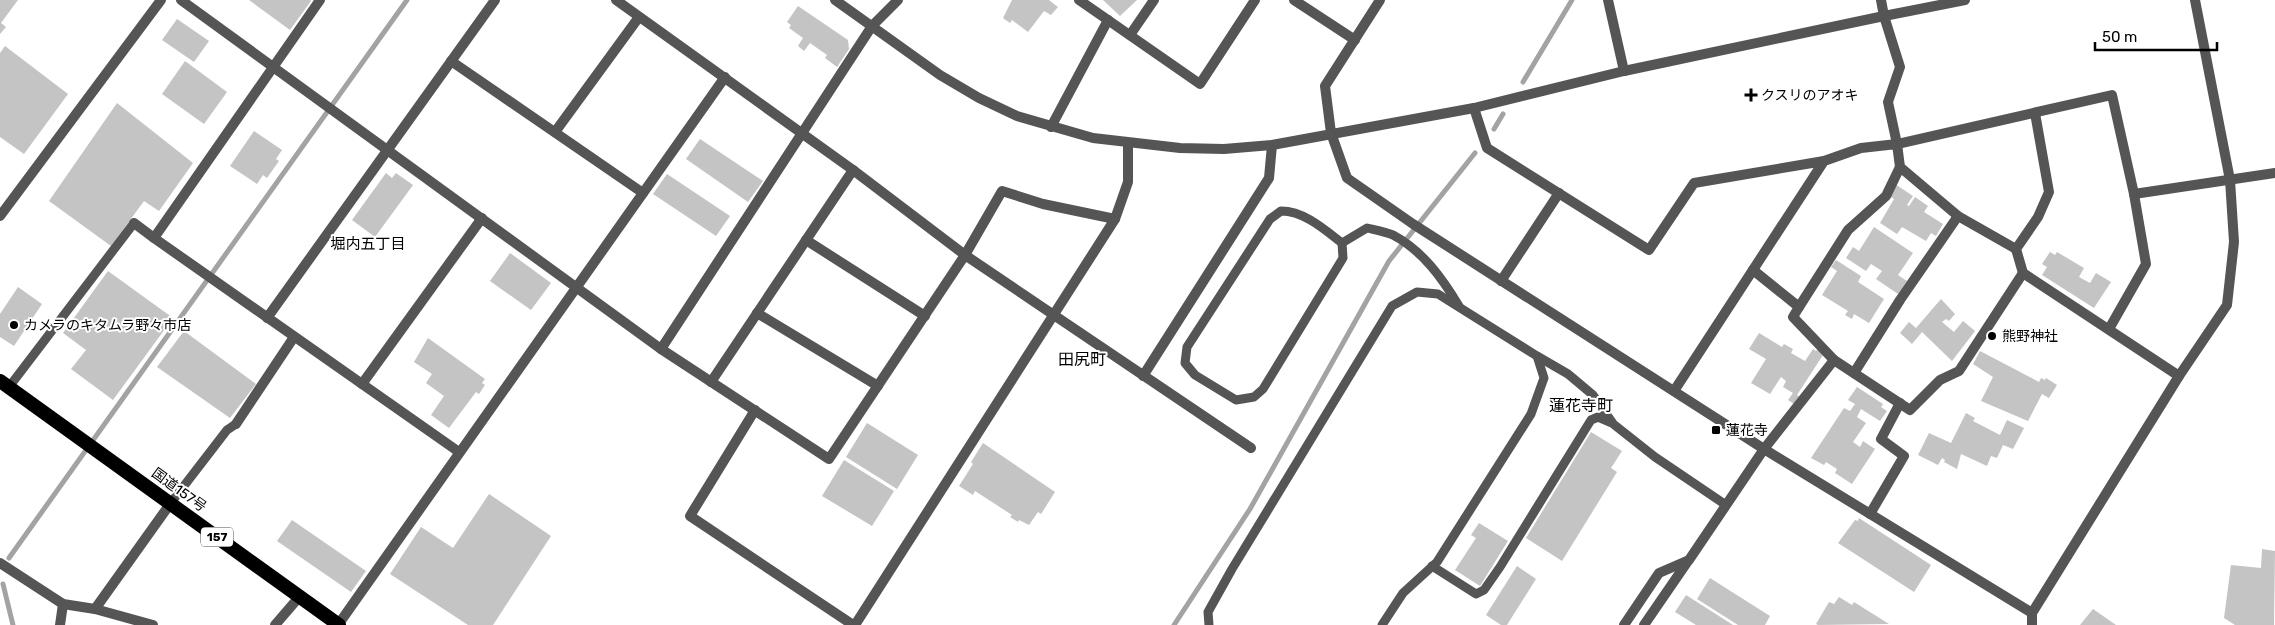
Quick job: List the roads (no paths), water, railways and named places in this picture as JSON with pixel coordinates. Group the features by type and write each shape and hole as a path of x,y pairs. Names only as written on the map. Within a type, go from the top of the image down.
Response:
{"highway":[{"name":"国道157号","path":"4,384 338,625"}],"street":[{"path":"0,216 161,0"},
{"path":"181,0 661,349 829,459 965,255 1002,191 1043,204 1114,219"},
{"path":"154,238 320,0"},
{"path":"267,318 495,0"},
{"path":"616,0 853,170 965,255 1250,448"},
{"path":"835,0 940,75 979,98 1017,116 1093,138 1128,144 1224,149 1272,145 1474,108 1624,71 1965,0"},
{"path":"661,349 872,26 898,0"},
{"path":"1079,0 1200,84 1254,0"},
{"path":"1130,35 1154,0"},
{"path":"1294,0 1355,40"},
{"path":"1380,0 1325,86 1331,133 1347,178 1413,224 1764,449 2032,613"},
{"path":"1608,0 1624,71"},
{"path":"1881,0 1900,67 1888,102 1900,167 1886,196 1848,230 1792,317 1834,360 1910,410 1940,380 1959,371 2023,273"},
{"path":"2032,625 2032,613 2179,376 2227,304 2234,242 2230,180 2195,0"},
{"path":"555,132 639,16"},
{"path":"1051,127 1108,20"},
{"path":"451,61 643,192"},
{"path":"338,625 725,78"},
{"path":"1474,108 1487,148 1649,250 1694,183 1824,161 1861,148 1897,144 2112,95 2134,194 2146,264 2109,329"},
{"path":"2016,250 2038,216 2049,192 2035,113"},
{"path":"755,410 690,516 854,625 1114,219 1128,182 1128,144"},
{"path":"1143,376 1269,178 1272,145"},
{"path":"1674,391 1824,161"},
{"path":"1900,167 1958,216 2016,250 2023,273 2179,376"},
{"path":"711,382 853,170"},
{"path":"2134,194 2275,173"},
{"path":"1501,281 1559,193"},
{"path":"1854,373 1900,300 1958,216"},
{"path":"362,384 482,218"},
{"path":"134,223 459,452"},
{"path":"806,240 925,316"},
{"path":"1753,270 1799,307"},
{"path":"757,313 878,386"},
{"path":"236,424 294,337"},
{"path":"1644,625 1764,449 1834,360"},
{"path":"1870,514 1904,456 1881,439 1900,403"},
{"path":"96,609 170,504"},
{"path":"1624,625 1659,573 1689,560"},
{"path":"0,562 63,604 96,609 153,625"},
{"path":"275,625 300,596"},
{"path":"60,625 63,604"}],"lane":[{"path":"1281,210 1295,211 1342,243 1343,258 1263,389 1254,397 1236,400 1195,375 1185,363 1187,347 1270,219 1281,210"},
{"path":"4,384 134,223"},
{"path":"1342,243 1367,228 1392,235 1416,250 1436,271 1459,307"},
{"path":"1209,625 1208,612 1232,569 1392,306 1416,292 1438,294 1568,374 1593,395 1612,423"},
{"path":"1382,625 1403,593 1432,566 1531,414 1544,378 1537,356"},
{"path":"1432,566 1476,594 1484,590 1591,420 1598,417 1612,423 1655,457 1726,505"},
{"path":"170,504 227,430 236,424"}],"waterway":[{"path":"9,558 407,0"},
{"path":"1523,82 1572,0"},
{"path":"1494,129 1503,114"},
{"path":"1174,625 1250,509 1389,261 1475,153"},
{"path":"3,584 13,625"}],"place":[{"name":"クスリのアオキ","path":"1751,95"},
{"name":"カメラのキタムラ野々市店","path":"14,325"},
{"name":"熊野神社","path":"1992,336"},
{"name":"蓮花寺","path":"1716,430"}],"district":[{"name":"堀内五丁目","path":"368,244"},
{"name":"田尻町","path":"1082,359"},
{"name":"蓮花寺町","path":"1581,405"}]}
